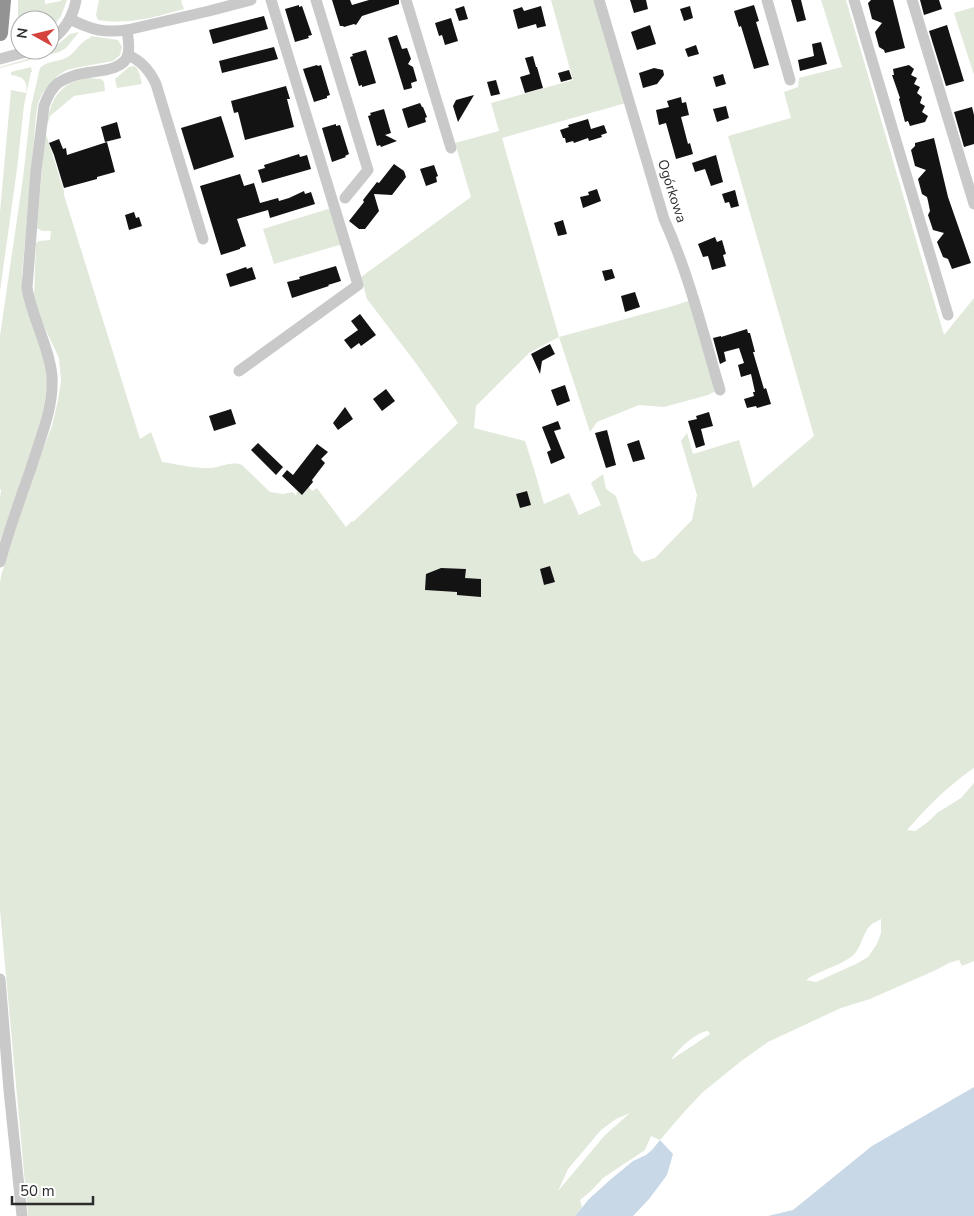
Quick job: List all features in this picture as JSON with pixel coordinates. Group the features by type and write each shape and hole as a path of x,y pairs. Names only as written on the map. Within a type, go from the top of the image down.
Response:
{"highway":[{"path":"0,33 3,0"}],"street":[{"path":"60,32 70,19 76,0"},
{"path":"70,19 86,27 114,32 251,0"},
{"path":"239,371 358,285 271,0"},
{"path":"316,0 368,170 345,198"},
{"path":"406,0 451,148"},
{"name":"Ogórkowa","path":"599,0 664,220 676,247 696,306 720,390"},
{"path":"767,0 790,80"},
{"path":"854,0 948,315"},
{"path":"912,0 974,204"},
{"path":"0,562 51,399 49,360 30,304 27,288 36,171 44,106 47,96 57,84 66,79 77,74 116,67 124,62 128,55 127,30"},
{"path":"128,55 136,58 146,67 156,84 202,239"},
{"path":"0,979 22,1216"}],"shaded area":[{"path":"18,0 45,0 45,4 67,0 60,17 60,10 18,10"},
{"path":"99,0 183,0 181,1 184,9 131,21 98,20 96,15"},
{"path":"551,0 594,0 626,103 502,138 559,337 529,353 476,406 474,428 525,441 544,504 569,493 579,515 601,505 591,483 603,474 606,489 616,496 634,553 642,562 655,558 692,520 697,495 681,441 687,433 693,454 739,440 753,488 814,436 728,136 791,118 784,92 798,87 799,78 842,67 821,0 846,0 944,335 974,298 974,768 939,797 907,830 915,831 928,822 937,813 961,798 974,783 974,961 962,966 959,960 949,963 870,999 841,1008 768,1042 703,1092 660,1140 651,1136 645,1150 603,1178 580,1200 582,1207 575,1216 28,1216 0,910 0,583 32,477 52,426 61,381 59,358 39,316 34,297 36,243 50,240 51,231 42,231 37,228 45,131 140,439 151,432 162,462 200,468 233,464 242,465 270,492 283,494 293,492 296,496 297,490 302,495 307,489 304,486 307,484 312,491 317,488 346,527 458,423 367,299 361,277 471,197 455,143 499,131 491,103 573,80","holes":["527,491 530,505 520,507 516,494","550,566 555,581 544,585 540,569","881,919 881,933 877,944 868,957 816,982 806,980 855,954 868,928","708,1031 710,1034 671,1060 683,1046 698,1034","630,1113 605,1135 558,1191 568,1169 601,1130 616,1119"]},
{"path":"974,7 974,75 954,13"},
{"path":"79,32 66,48 60,51 60,43 70,34"},
{"path":"91,36 118,40 122,47 120,55 113,61 67,70 57,76 48,86 38,103 22,275 23,288 48,370 47,387 38,431 0,542 0,336 23,178 31,107 40,68 46,64 66,58"},
{"path":"24,60 30,60 0,68"},
{"path":"134,66 139,71 142,84 117,88 115,79 129,67"},
{"path":"31,67 32,72 24,105 0,291 0,212 11,90 26,93 27,89 24,80 11,75 11,72"},
{"path":"87,78 101,79 104,82 105,91 74,96 50,116 46,129 50,110 57,95 68,85"},
{"path":"333,209 343,244 274,264 263,229"},
{"path":"691,300 716,391 664,407 639,405 597,422 590,432 559,337"}],"water":[{"path":"974,1087 974,1216 768,1216 793,1210 872,1146"},
{"path":"660,1140 673,1154 667,1175 633,1216 575,1216 589,1199 610,1180 633,1161 646,1155"}],"building":[{"path":"332,0 350,0 352,5 369,0 399,0 399,4 362,16 356,25 344,27 340,26"},
{"path":"630,0 646,0 648,9 634,13"},
{"path":"791,0 801,0 806,20 797,22"},
{"path":"871,0 893,0 905,48 885,53 879,47 875,32 882,23 872,19 868,3"},
{"path":"920,0 939,0 942,9 924,15"},
{"path":"299,5 299,7 302,6 312,35 308,36 309,38 295,42 285,9"},
{"path":"754,5 759,21 756,22 769,65 754,69 741,26 739,27 734,11"},
{"path":"464,6 468,19 459,21 455,9"},
{"path":"541,6 546,26 537,28 536,24 518,29 513,10 522,7 524,11"},
{"path":"690,6 693,18 684,21 680,9"},
{"path":"264,16 268,29 213,44 209,30"},
{"path":"451,18 458,41 445,45 442,35 439,36 435,23"},
{"path":"650,25 656,44 637,50 631,32"},
{"path":"947,25 964,81 946,86 929,31"},
{"path":"397,35 402,49 407,48 411,59 408,64 413,67 417,81 411,83 412,88 404,90 388,38"},
{"path":"821,42 827,64 800,71 798,60 814,56 812,44"},
{"path":"696,45 699,54 688,57 685,49"},
{"path":"274,47 278,59 222,73 219,61"},
{"path":"366,50 376,83 362,87 362,85 359,86 350,57 353,56 352,54"},
{"path":"533,56 543,88 525,93 520,77 530,74 525,58"},
{"path":"321,65 330,95 327,98 314,102 303,69"},
{"path":"909,65 914,69 911,75 917,78 914,84 920,87 917,93 922,97 920,103 925,106 922,112 928,116 925,122 910,126 908,121 905,122 900,98 892,75 894,75 893,69"},
{"path":"654,68 663,70 664,75 657,84 643,88 639,73"},
{"path":"569,70 572,79 561,82 558,73"},
{"path":"723,74 726,84 716,87 713,77"},
{"path":"496,80 500,94 491,96 487,82"},
{"path":"286,86 290,99 287,99 294,127 245,140 238,112 234,113 231,101"},
{"path":"474,95 458,122 453,106 456,100"},
{"path":"681,97 682,103 686,102 689,115 681,117 688,144 690,143 693,154 676,159 666,123 659,125 656,110 669,107 667,101"},
{"path":"420,103 427,117 425,118 426,122 408,128 402,109"},
{"path":"726,106 729,118 717,122 713,109"},
{"path":"972,107 974,115 974,144 964,147 954,112"},
{"path":"384,109 391,133 385,135 397,141 381,147 380,145 377,146 368,116 371,115 370,113"},
{"path":"221,116 234,157 194,170 181,128"},
{"path":"588,119 591,129 604,125 607,133 601,135 602,137 589,141 588,138 574,143 573,141 566,143 560,130 569,127 568,125"},
{"path":"117,122 121,138 105,142 101,127"},
{"path":"336,124 336,126 340,125 349,154 332,162 322,128"},
{"path":"934,138 948,197 971,263 952,269 948,259 943,257 937,242 944,233 933,230 928,215 930,211 927,197 922,194 918,179 926,170 915,166 911,150 915,143"},
{"path":"59,139 63,149 66,148 67,155 107,142 115,172 64,188 49,143"},
{"path":"299,154 300,157 307,155 311,169 262,183 258,170 265,168 264,165"},
{"path":"716,155 723,182 711,186 705,169 695,172 692,163"},
{"path":"394,164 404,171 406,177 392,195 374,194 379,211 365,229 359,229 349,221 377,182 379,183"},
{"path":"434,165 438,176 436,177 437,182 426,186 420,169"},
{"path":"240,174 244,186 254,183 260,203 278,198 279,201 304,191 305,194 311,192 315,204 270,218 268,210 237,219 246,246 221,255 200,186"},
{"path":"597,189 601,201 583,208 580,197 589,195 588,192"},
{"path":"735,190 739,206 731,208 729,202 725,203 722,194"},
{"path":"134,212 136,218 139,217 142,226 129,230 125,215"},
{"path":"563,220 567,234 558,236 554,223"},
{"path":"715,237 717,242 722,240 726,254 723,255 726,266 712,270 708,256 703,257 698,244"},
{"path":"336,266 341,281 292,298 287,282"},
{"path":"246,267 247,269 252,267 256,279 230,287 226,274"},
{"path":"612,269 615,278 605,281 602,271"},
{"path":"635,292 640,307 625,312 621,296"},
{"path":"360,314 376,335 361,346 359,343 351,349 344,340 358,330 351,321"},
{"path":"747,329 748,333 750,333 755,352 753,352 764,389 766,388 771,404 757,408 756,406 747,408 744,399 754,396 753,392 755,392 751,374 741,377 738,365 744,363 739,348 724,352 726,361 720,364 713,338"},
{"path":"550,344 555,354 542,361 540,374 531,354"},
{"path":"565,385 570,401 557,406 551,390"},
{"path":"386,389 395,401 382,411 373,399"},
{"path":"345,407 353,419 338,430 333,423"},
{"path":"231,409 236,424 214,431 209,416"},
{"path":"709,412 713,426 701,429 705,445 696,448 688,421 697,419 696,416"},
{"path":"558,421 561,429 554,431 565,458 551,464 547,452 551,450 542,427"},
{"path":"607,430 616,465 606,468 595,433"},
{"path":"639,440 645,459 633,462 627,444"},
{"path":"258,443 283,467 276,475 251,450"},
{"path":"317,444 328,452 321,459 325,463 302,495 282,476 287,470 293,475"},
{"path":"527,491 531,505 520,508 516,494"},
{"path":"550,566 555,582 544,585 540,569"},
{"path":"441,568 466,569 465,578 481,579 481,597 457,595 457,592 425,590 426,574"}]}
